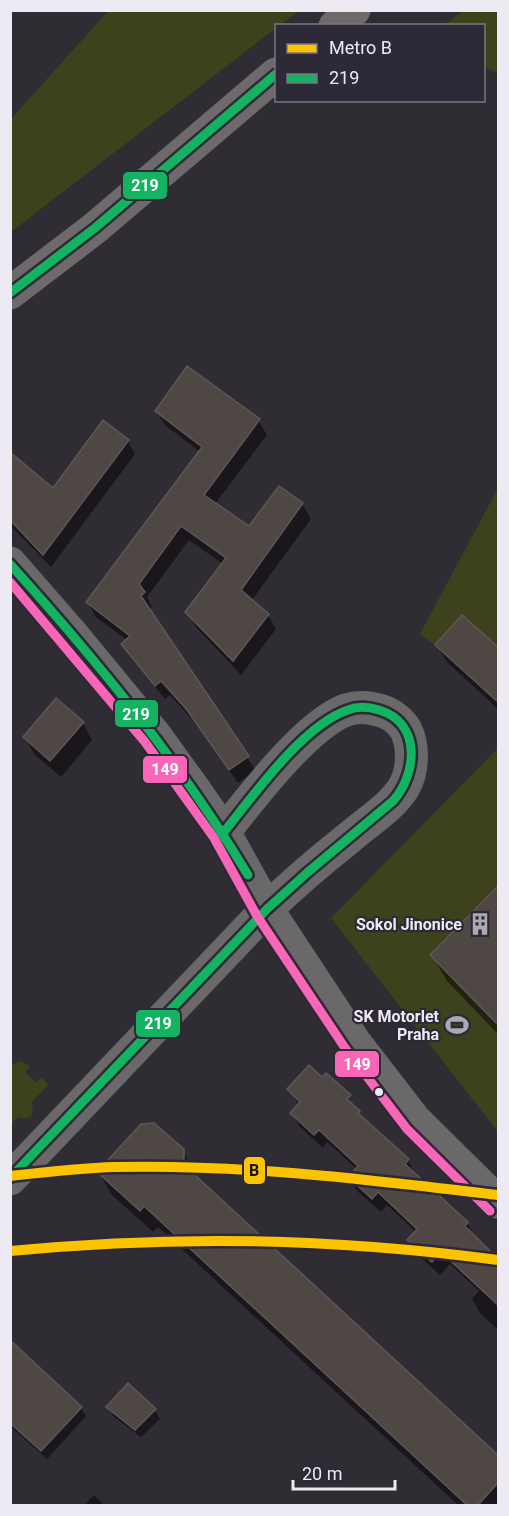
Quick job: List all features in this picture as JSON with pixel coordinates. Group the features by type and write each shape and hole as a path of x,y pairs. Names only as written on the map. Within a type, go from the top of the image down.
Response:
{"main road":[{"path":"337,24 354,10"},
{"path":"10,293 94,228 275,75"}],"street":[{"path":"10,563 155,735 224,832 267,909 354,1041 415,1120 498,1202"},
{"path":"10,1179 267,909 300,877 385,808 404,788 411,768 411,749 406,729 396,718 371,707 340,712 324,722 291,754 224,832"}],"green space":[{"path":"109,10 300,11 281,24 275,24 275,29 11,232 11,119"},
{"path":"463,11 498,11 498,73 485,67 485,24 445,24"},
{"path":"498,488 498,702 420,634"},
{"name":"SK Motorlet Praha","path":"498,748 498,1132 331,918"},
{"path":"20,1061 30,1066 25,1072 36,1082 42,1077 48,1085 31,1103 33,1109 31,1117 23,1119 18,1117 11,1124 11,1065"}],"building":[{"path":"187,366 260,419 204,495 249,526 279,486 303,503 241,590 269,614 233,661 185,612 226,558 181,526 139,584 145,592 141,596 249,756 229,770 187,710 161,681 155,686 121,644 130,636 86,602 202,447 155,411"},
{"path":"103,420 129,440 43,555 10,520 10,452 53,488"},
{"path":"462,615 498,647 498,702 435,645"},
{"path":"56,698 84,722 50,761 23,737"},
{"name":"Sokol Jinonice","path":"498,886 498,1025 430,955"},
{"path":"309,1065 322,1077 326,1073 351,1095 347,1099 360,1111 358,1113 409,1159 405,1164 468,1222 465,1226 498,1259 498,1305 441,1252 432,1262 407,1240 417,1229 378,1192 372,1199 348,1177 358,1166 319,1130 314,1135 290,1113 300,1102 287,1089"},
{"path":"154,1123 184,1149 184,1165 498,1455 498,1483 477,1506 468,1506 144,1206 140,1211 97,1172 141,1124"},
{"path":"10,1340 82,1407 41,1451 10,1423"},
{"path":"128,1383 156,1409 135,1430 106,1407"}],"metro line":[{"name":"B","path":"10,1176 102,1168 211,1168 307,1174 498,1195"},
{"name":"B","path":"10,1251 134,1243 254,1241 375,1247 498,1260"}],"transit line":[{"name":"219","path":"10,293 95,228 275,75"},
{"name":"219","path":"10,564 75,638 166,753 222,833 248,875"},
{"name":"149","path":"10,582 145,742 184,796 214,838 257,916 345,1048 407,1129 490,1211"},
{"name":"219","path":"10,1178 267,909 393,801 407,777 410,764 409,737 403,726 393,717 379,710 360,707 331,718 314,730 280,763 224,832"}],"place":[{"name":"Sokol Jinonice","path":"480,924"},
{"name":"SK Motorlet Praha","path":"457,1025"}]}
